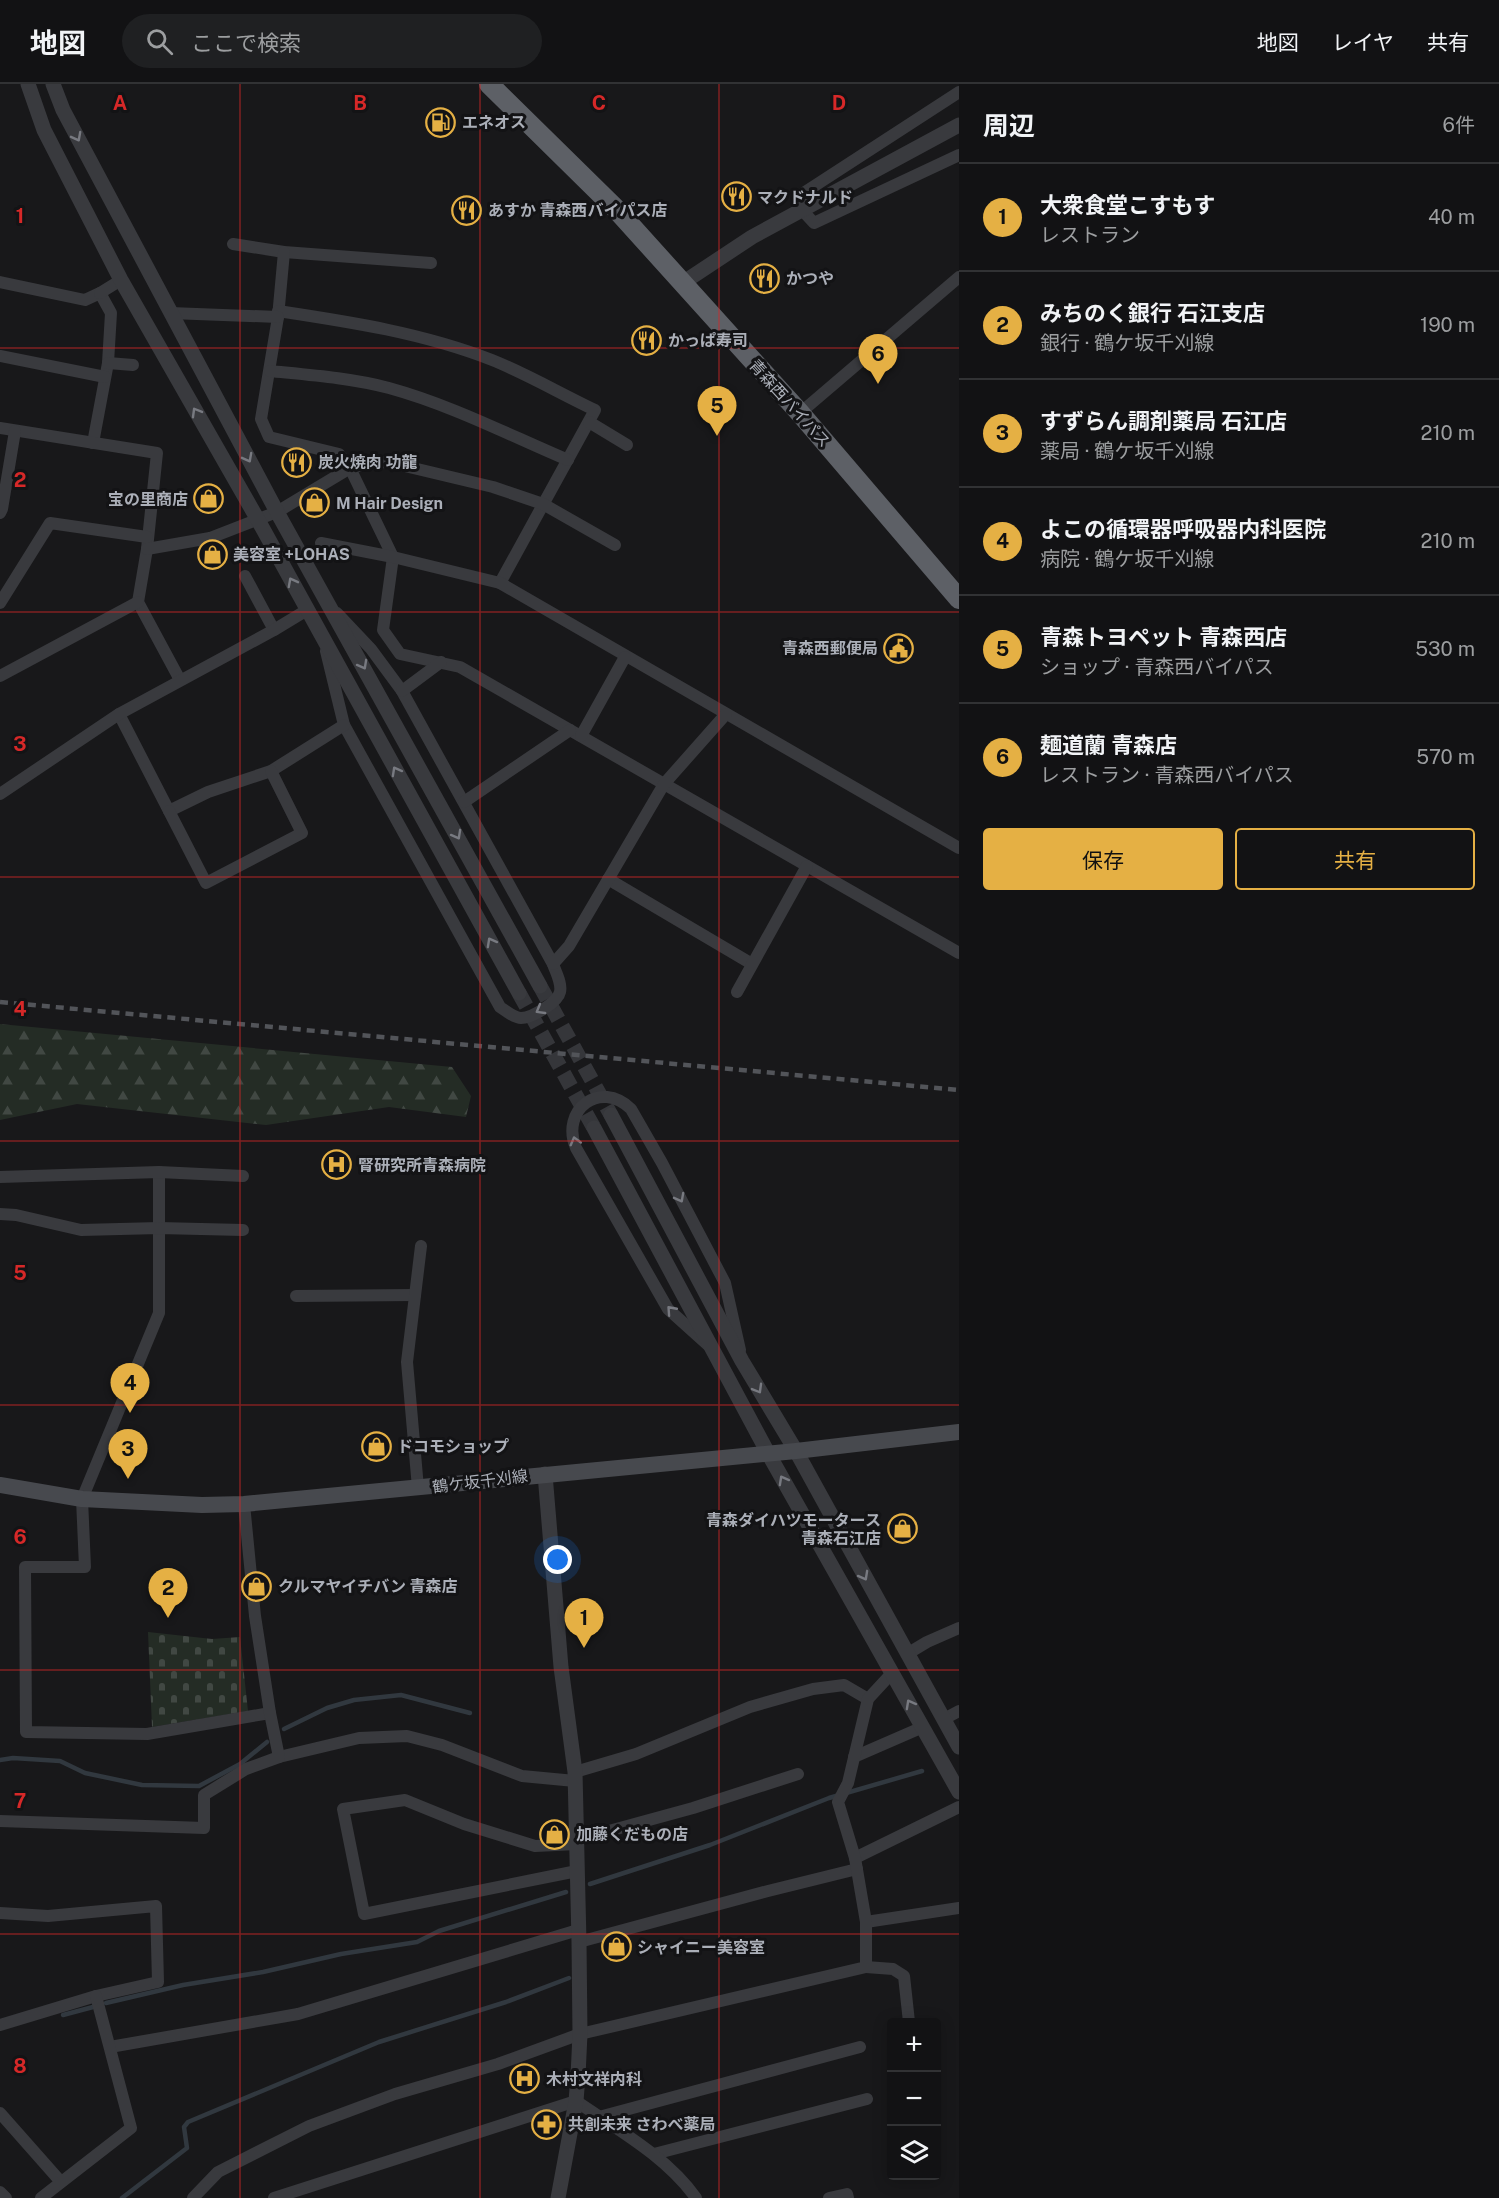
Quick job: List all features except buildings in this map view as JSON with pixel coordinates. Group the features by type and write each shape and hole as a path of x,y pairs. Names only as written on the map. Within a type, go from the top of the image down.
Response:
{"highway":[{"name":"青森西バイパス","path":"489,84 615,208 681,284 800,413 959,598"}],"main road":[{"name":"鶴ケ坂千刈線","path":"0,1485 82,1499 202,1505 244,1504 796,1451 959,1432"}],"street":[{"path":"28,84 44,130 121,280 258,520 519,993"},
{"path":"53,84 63,110 170,314 540,986"},
{"path":"959,92 802,194 802,210 814,223 959,156"},
{"path":"681,284 752,237 959,125"},
{"path":"233,244 284,252 431,263"},
{"path":"284,252 278,314 261,419 269,437 339,454 350,468 393,557 383,630 400,654 460,667 959,953"},
{"path":"800,413 959,276"},
{"path":"0,282 85,300 121,280"},
{"path":"93,443 108,363 111,314 100,293"},
{"path":"170,314 278,314 408,333 494,361 595,410 500,583"},
{"path":"0,356 105,377"},
{"path":"108,363 133,365"},
{"path":"270,371 352,381 396,390 433,402 568,460"},
{"path":"589,422 627,446"},
{"path":"0,428 157,453 138,602 180,680"},
{"path":"0,513 15,431"},
{"path":"0,603 50,523 147,543 210,538 277,512 350,468 372,463 388,462 493,486 543,504 615,545"},
{"path":"321,543 393,557 500,583 959,848"},
{"path":"245,576 274,630"},
{"path":"0,676 138,602"},
{"path":"324,641 344,725 500,1007 522,1018 535,1014 554,1002 560,994 560,984 553,964 402,691 371,649 332,607"},
{"path":"0,794 119,714 307,610"},
{"path":"464,802 575,733 625,657"},
{"path":"402,691 441,662"},
{"path":"119,714 206,883 302,834 271,771"},
{"path":"553,964 569,946 664,784 726,714"},
{"path":"170,811 208,792 271,771 344,725"},
{"path":"737,992 807,866"},
{"path":"608,879 752,964"},
{"path":"714,1350 668,1309 576,1148 572,1133 575,1116 589,1100 598,1097 617,1099 631,1109 662,1162 725,1283 742,1361"},
{"path":"611,1115 742,1361 796,1451 959,1747"},
{"path":"594,1128 768,1453 959,1792"},
{"path":"159,1172 159,1313 82,1499 85,1567 25,1567 26,1732 147,1734 270,1713"},
{"path":"0,1177 159,1172 243,1176"},
{"path":"0,1214 16,1215 81,1230 159,1228 243,1230"},
{"path":"418,1488 407,1362 421,1246"},
{"path":"296,1296 415,1295"},
{"path":"544,1474 561,1667 575,1776 579,1936 580,2034 576,2101 558,2198"},
{"path":"244,1504 255,1616 279,1757"},
{"path":"907,1654 927,1642 959,1629"},
{"path":"866,1967 866,1922 856,1864 838,1802 854,1757 868,1699 892,1673"},
{"path":"0,1821 204,1828 204,1795 246,1769 279,1757 359,1738 407,1736 442,1745 522,1776 575,1776 636,1754 750,1707 813,1689 844,1685 868,1699"},
{"path":"944,1719 959,1711"},
{"path":"854,1757 922,1727"},
{"path":"577,1871 364,1914 343,1809 405,1800 464,1824 535,1846 577,1842 798,1774"},
{"path":"110,2046 298,2014 579,1936 768,1891 856,1864 959,1807"},
{"path":"0,1912 48,1916 156,1906 158,1982 96,1996 0,2025"},
{"path":"866,1922 959,1908"},
{"path":"193,2198 218,2172 309,2126 395,2094 498,2064 580,2034 866,1967 894,1969 904,1976 909,2018"},
{"path":"41,2198 131,2128 96,1996"},
{"path":"599,2117 860,2048"},
{"path":"654,2154 867,2099"},
{"path":"576,2101 654,2154 687,2185 696,2198"},
{"path":"274,2198 576,2101"},
{"path":"0,2113 61,2182"},
{"path":"0,2192 6,2198"},
{"path":"829,2198 847,2194 848,2198"}],"green space":[{"path":"0,1024 452,1067 471,1096 466,1117 389,1107 266,1125 77,1104 0,1120"},
{"path":"148,1632 212,1639 240,1637 248,1711 152,1727"}],"waterway":[{"path":"284,1729 327,1708 354,1700 401,1695 470,1713"},
{"path":"0,1760 13,1758 60,1761 85,1773 142,1785 199,1786 240,1764 267,1742"},
{"path":"590,1884 710,1845 829,1798 922,1771"},
{"path":"106,2003 183,1985 263,1972 341,1954 417,1942 439,1931 566,1892"},
{"path":"122,2198 187,2148 184,2127 188,2122 379,2042 506,2002 569,1978"},
{"path":"63,2015 93,2007"}],"tunnel":[{"path":"540,986 611,1115"},
{"path":"519,993 594,1128"}],"railway":[{"path":"0,1002 959,1090"}],"place":[{"name":"エネオス","path":"441,122"},
{"name":"マクドナルド","path":"736,197"},
{"name":"あすか 青森西バイパス店","path":"467,210"},
{"name":"かつや","path":"765,278"},
{"name":"かっぱ寿司","path":"647,340"},
{"name":"麺道蘭 青森店","path":"878,384"},
{"name":"青森トヨペット 青森西店","path":"717,436"},
{"name":"炭火焼肉 功龍","path":"297,462"},
{"name":"宝の里商店","path":"209,499"},
{"name":"M Hair Design","path":"315,503"},
{"name":"美容室 +LOHAS","path":"212,554"},
{"name":"青森西郵便局","path":"899,648"},
{"name":"腎研究所青森病院","path":"337,1165"},
{"name":"よこの循環器呼吸器内科医院","path":"130,1413"},
{"name":"ドコモショップ","path":"376,1446"},
{"name":"すずらん調剤薬局 石江店","path":"128,1479"},
{"name":"青森ダイハツモータース 青森石江店","path":"902,1529"},
{"name":"クルマヤイチバン 青森店","path":"257,1586"},
{"name":"みちのく銀行 石江支店","path":"168,1618"},
{"name":"大衆食堂こすもす","path":"584,1648"},
{"name":"加藤くだもの店","path":"555,1834"},
{"name":"シャイニー美容室","path":"616,1947"},
{"name":"木村文祥内科","path":"525,2079"},
{"name":"共創未来 さわべ薬局","path":"547,2124"}]}
